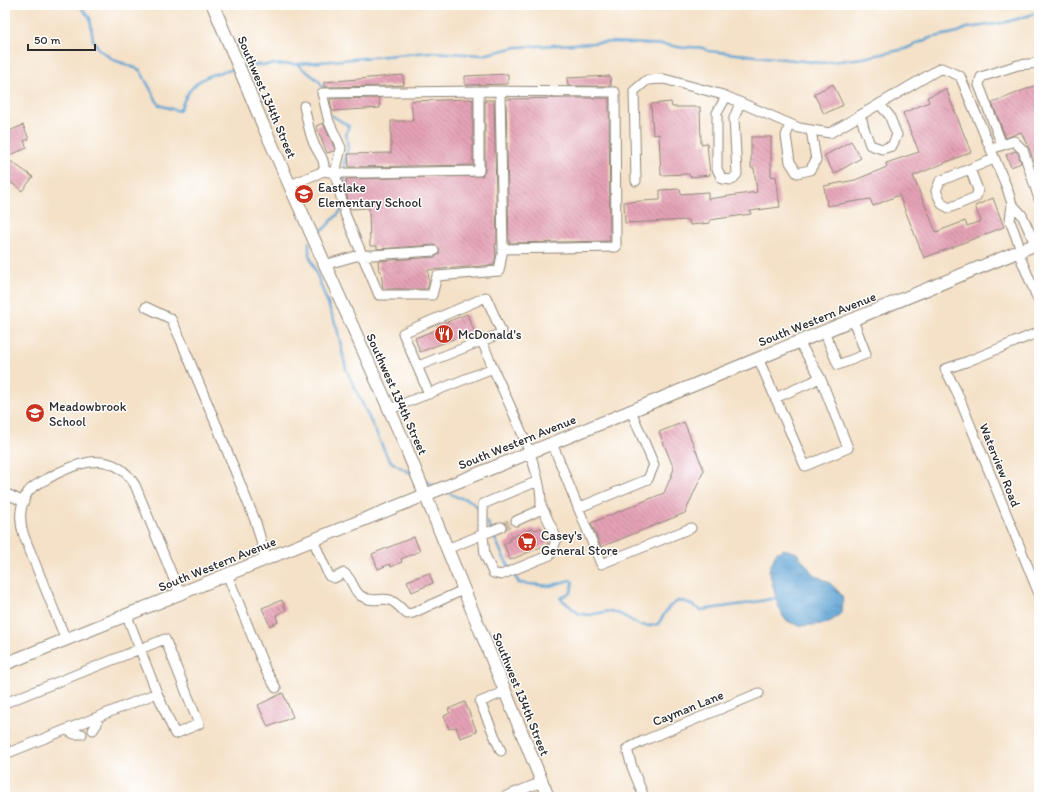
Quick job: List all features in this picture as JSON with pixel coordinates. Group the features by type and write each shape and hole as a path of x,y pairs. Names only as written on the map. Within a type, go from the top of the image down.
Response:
{"main road":[{"name":"Southwest 134th Street","path":"213,5 245,84 324,265 390,409 548,797"},
{"name":"South Western Avenue","path":"5,664 426,495 1038,244"}],"street":[{"path":"1002,145 979,85 981,77 1018,65 1039,62"},
{"path":"636,181 634,91 647,80 664,79 726,97 799,128 830,132 861,116 941,68 960,76 1012,204 1022,215 1038,244"},
{"path":"290,185 324,171 335,173 478,170 479,91"},
{"path":"500,92 502,249 499,271 437,276 432,295 379,296 345,214 335,173 341,148 329,122 322,93 479,91 615,92 616,247 502,249"},
{"path":"726,97 717,113 717,169 722,180 732,180 737,174 734,118 740,103"},
{"path":"861,116 870,145 882,149 892,146 897,135 889,115 879,104"},
{"path":"304,106 315,145 324,164 324,171"},
{"path":"790,124 786,136 790,162 797,173 810,170 816,160 811,130"},
{"path":"990,150 1014,141 1023,150 1039,199"},
{"path":"970,169 978,190 976,197 949,208 942,204 936,191 940,182 970,169 994,159"},
{"path":"1012,204 1010,221 1039,302"},
{"path":"324,265 356,256 434,251"},
{"path":"418,366 502,333 486,297 403,332 429,394"},
{"path":"146,306 171,319 219,431 256,524 266,558"},
{"path":"824,331 838,365 866,354 853,320"},
{"name":"Waterview Road","path":"1039,332 945,369 956,390 1039,594"},
{"path":"482,341 529,453 538,481 541,505 557,539 550,555 501,575 493,573 485,555 483,535 483,504 538,481"},
{"path":"758,358 805,466 848,448 820,377 799,342"},
{"path":"390,409 493,368"},
{"path":"775,398 820,377"},
{"path":"578,508 648,479 654,465 631,411"},
{"path":"552,443 601,564 691,528"},
{"path":"66,640 22,530 21,510 28,492 33,487 66,469 90,461 106,462 120,468 130,477 135,485 180,594"},
{"path":"5,493 24,502"},
{"path":"516,521 537,512 540,510 541,505"},
{"path":"447,549 501,527"},
{"path":"313,540 329,576 334,578 344,574 348,576 359,595 369,601 392,601 407,614 413,613 463,590"},
{"path":"227,574 266,671 276,688"},
{"path":"5,703 140,649 165,639 199,724 175,734 157,693 140,649 127,616"},
{"path":"501,751 480,702 504,692"},
{"path":"6,752 67,730 157,693"},
{"name":"Cayman Lane","path":"644,797 632,767 627,749 759,693"},
{"path":"93,730 97,724 98,717"},
{"path":"67,730 74,734 82,734"},
{"path":"504,797 542,782"}],"water":[{"path":"784,549 797,553 813,574 830,583 842,595 842,612 833,620 824,624 800,626 789,622 784,618 778,605 769,570 776,553"}],"building":[{"path":"508,74 508,84 465,85 465,76"},
{"path":"403,75 404,85 324,87 324,82"},
{"path":"610,76 611,86 568,86 567,78"},
{"path":"833,84 843,105 824,114 814,94"},
{"path":"1039,84 1039,176 1029,148 1021,132 1006,138 992,103"},
{"path":"946,89 971,152 913,176 936,232 965,221 967,226 981,221 975,206 993,198 1004,227 924,258 899,195 873,206 870,199 827,206 824,186 855,180 887,167 886,163 919,152 903,113 929,102 927,97"},
{"path":"379,98 380,108 332,111 330,99"},
{"path":"609,98 610,241 509,243 506,99"},
{"path":"473,100 473,165 349,167 348,154 391,153 391,121 413,121 411,101"},
{"path":"485,100 494,100 497,244 495,244 496,255 494,265 428,270 429,284 427,289 383,289 378,261 435,257 439,254 439,248 434,245 377,249 377,246 370,246 369,208 350,209 347,196 346,179 482,176 485,171"},
{"path":"671,102 672,107 700,107 701,144 707,143 710,175 690,177 689,174 661,175 659,134 653,135 651,104"},
{"path":"323,123 335,149 334,151 327,153 316,126"},
{"path":"23,125 29,139 24,141 27,148 10,155 5,142 5,133"},
{"path":"751,137 771,137 771,177 776,176 780,207 750,211 751,214 710,220 710,223 690,225 689,220 625,223 624,202 660,200 660,190 680,189 681,194 708,192 708,199 757,192 754,168 751,168"},
{"path":"851,141 861,158 834,174 824,156"},
{"path":"1015,151 1018,153 1021,163 1011,167 1006,155"},
{"path":"9,160 33,177 22,191 5,178 5,165"},
{"name":"McDonald's","path":"467,314 474,331 420,352 415,338 438,329 437,326"},
{"path":"684,422 704,470 685,513 601,547 591,523 664,493 674,469 659,432"},
{"name":"Casey's General Store","path":"533,528 535,530 542,528 548,544 510,560 504,544 510,541 510,538"},
{"path":"414,537 420,551 401,559 402,562 391,567 390,564 378,569 372,554"},
{"path":"429,573 433,583 412,592 407,581"},
{"path":"282,600 286,610 276,615 278,622 270,626 262,608"},
{"path":"283,693 293,717 268,727 258,705"},
{"path":"465,702 477,732 460,738 456,727 449,729 444,716 450,713 448,709"}],"waterway":[{"path":"79,5 90,18 93,40 99,49 112,59 140,70 159,105 179,111 189,91 201,80 217,73 236,69"},
{"path":"243,67 255,65 298,64 429,52 483,55 517,47 612,42 667,45 684,48 703,48 708,51 822,63 863,58 905,49 930,38 958,32 967,28 1003,23 1037,13 1039,14"},
{"path":"298,65 319,81 324,90"},
{"path":"331,115 349,126 346,133 348,148 345,158 344,171"},
{"path":"343,188 344,176"},
{"path":"316,235 319,231 325,228 341,211 341,209"},
{"path":"309,242 309,254 337,328 346,369 388,458 393,463 412,474"},
{"path":"424,480 435,486"},
{"path":"445,491 457,497 469,500 481,510"},
{"path":"487,521 510,568"},
{"path":"513,573 519,583 550,586 570,580 573,582 571,592 560,598 578,613 588,615 610,611 622,615 639,625 650,626 658,624 669,607 678,601 686,602 701,610 776,598"}],"tunnel":[{"path":"501,527 516,521"}],"place":[{"name":"Eastlake Elementary School","path":"304,194"},
{"name":"McDonald's","path":"444,334"},
{"name":"Meadowbrook School","path":"35,413"},
{"name":"Casey's General Store","path":"527,542"}]}
